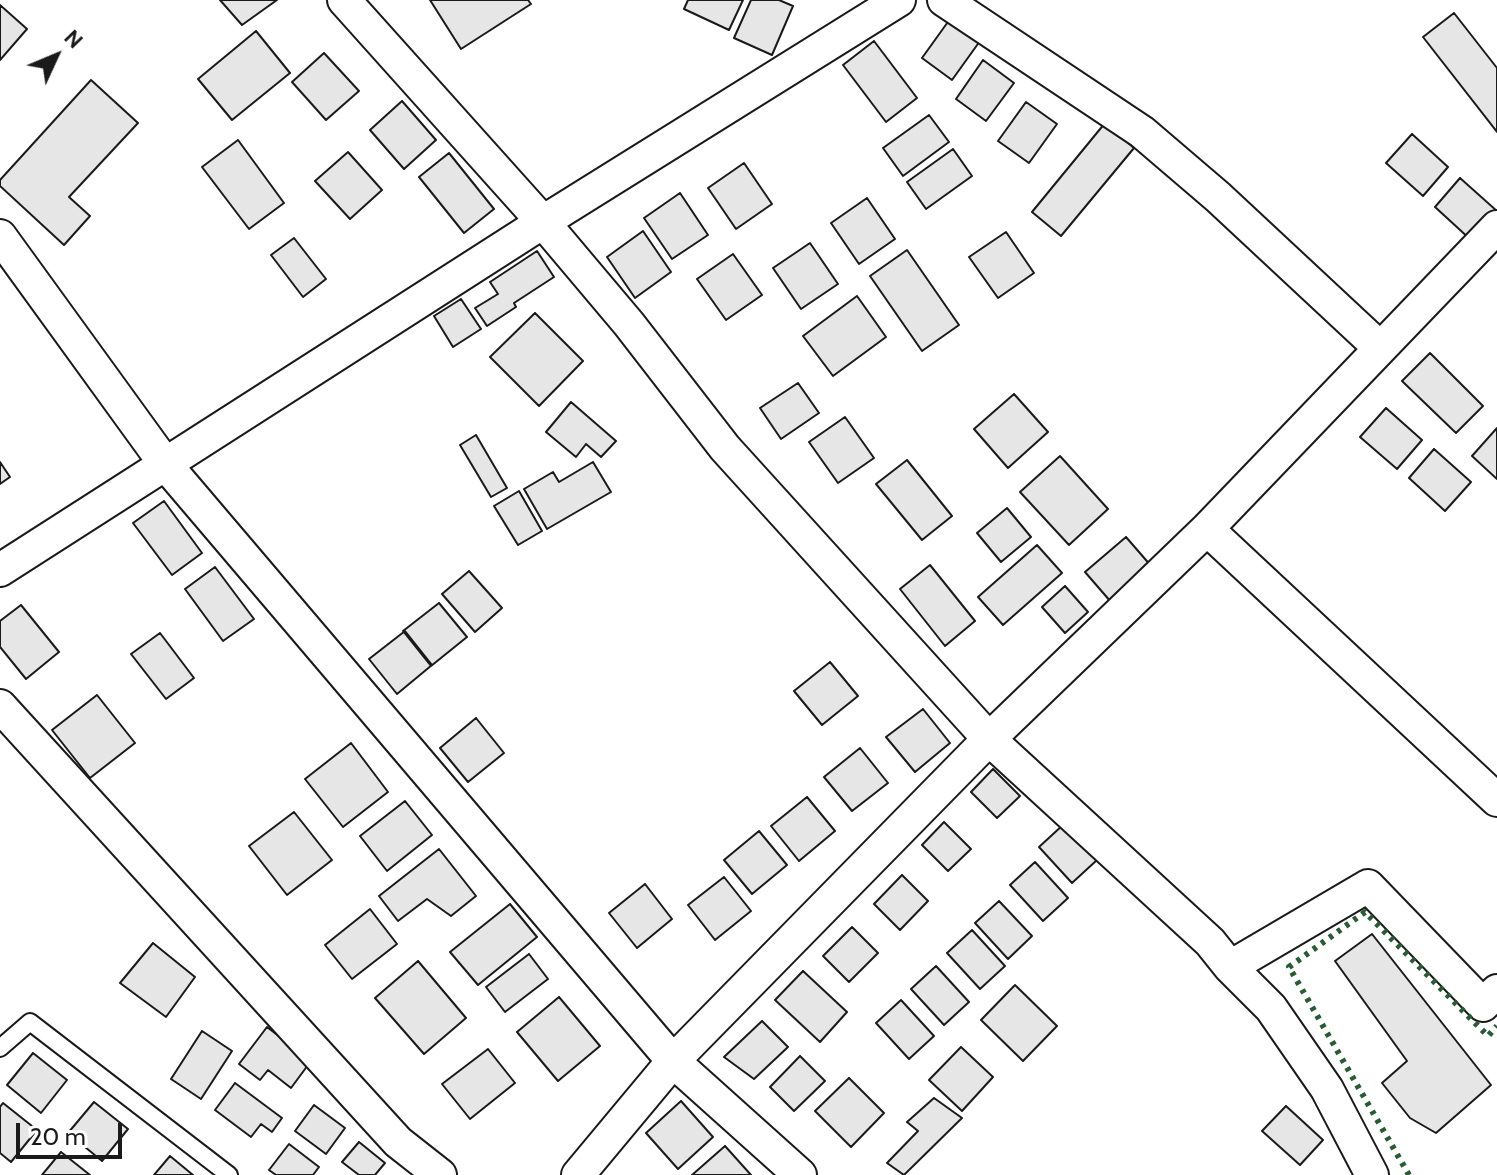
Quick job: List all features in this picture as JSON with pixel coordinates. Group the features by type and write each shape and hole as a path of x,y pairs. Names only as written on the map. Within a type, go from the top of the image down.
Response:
{"street":[{"path":"344,0 543,222 629,324 725,448 989,739 1210,942 1271,1008 1327,1089 1372,1175"},
{"path":"0,570 543,222 899,0"},
{"path":"944,0 1142,132 1218,197 1380,348"},
{"path":"578,1175 673,1061 989,739 1207,529 1497,227"},
{"path":"0,236 166,465 673,1061 800,1175"},
{"path":"1207,529 1497,800"},
{"path":"0,706 398,1142 440,1175"},
{"path":"1230,967 1368,886 1483,1005 1497,991"}],"lane":[{"path":"0,1048 30,1022 229,1175"}],"building":[{"path":"220,0 277,0 242,25"},
{"path":"430,0 528,0 531,4 461,49"},
{"path":"688,0 743,0 729,30 684,9"},
{"path":"751,0 779,0 793,6 772,55 734,38"},
{"path":"0,5 27,29 0,60"},
{"path":"1454,13 1497,68 1497,132 1423,37"},
{"path":"950,19 980,41 952,80 922,58"},
{"path":"256,31 290,73 232,120 198,79"},
{"path":"874,41 917,98 886,122 843,65"},
{"path":"324,53 359,91 326,120 292,82"},
{"path":"983,60 1014,83 986,121 956,99"},
{"path":"91,80 138,123 69,197 90,216 64,245 0,186 0,180"},
{"path":"402,101 436,140 404,169 370,130"},
{"path":"1026,102 1057,124 1029,163 998,141"},
{"path":"929,115 949,142 903,176 883,148"},
{"path":"1105,123 1134,148 1061,236 1032,212"},
{"path":"1412,134 1448,167 1423,196 1386,163"},
{"path":"238,140 284,203 249,229 202,167"},
{"path":"953,149 972,176 926,209 907,182"},
{"path":"348,152 382,190 350,219 315,181"},
{"path":"449,153 494,209 464,233 419,177"},
{"path":"744,163 772,204 736,229 708,188"},
{"path":"1460,178 1497,211 1471,240 1435,207"},
{"path":"680,193 708,235 672,259 644,218"},
{"path":"867,198 895,239 859,264 831,223"},
{"path":"643,231 671,272 635,298 607,257"},
{"path":"1006,232 1034,273 998,298 969,257"},
{"path":"294,238 326,279 303,297 271,255"},
{"path":"810,243 838,284 801,309 773,268"},
{"path":"907,250 959,325 922,351 870,276"},
{"path":"537,251 554,277 514,303 516,307 487,326 475,308 498,294 490,282"},
{"path":"733,254 762,295 726,320 697,279"},
{"path":"857,296 886,337 833,376 803,336"},
{"path":"461,299 481,329 453,347 434,316"},
{"path":"535,313 583,361 539,406 490,357"},
{"path":"1430,353 1483,406 1456,433 1402,381"},
{"path":"798,383 819,413 781,439 760,408"},
{"path":"1014,394 1048,432 1008,468 974,429"},
{"path":"571,402 616,441 601,457 586,444 576,457 546,432"},
{"path":"1386,408 1422,440 1397,469 1360,437"},
{"path":"845,417 874,458 838,483 809,442"},
{"path":"1497,428 1497,479 1472,456"},
{"path":"476,435 507,488 491,497 460,445"},
{"path":"1434,449 1471,482 1445,511 1409,478"},
{"path":"1060,456 1108,509 1069,545 1020,492"},
{"path":"907,460 952,516 922,540 876,484"},
{"path":"0,462 10,477 0,484"},
{"path":"593,462 611,492 547,529 524,489 553,472 559,482"},
{"path":"519,491 542,531 518,545 494,506"},
{"path":"164,501 202,553 172,575 133,523"},
{"path":"1007,508 1031,537 1001,562 977,533"},
{"path":"1126,537 1152,567 1111,602 1085,572"},
{"path":"1037,545 1062,573 1003,625 978,597"},
{"path":"930,565 975,621 945,646 900,589"},
{"path":"215,567 254,619 223,641 185,589"},
{"path":"469,571 502,608 475,632 442,594"},
{"path":"1065,586 1088,612 1065,633 1042,607"},
{"path":"439,603 467,637 431,666 403,631"},
{"path":"21,605 59,652 26,679 0,647 0,621"},
{"path":"405,631 432,665 397,694 369,659"},
{"path":"160,633 194,678 166,699 131,654"},
{"path":"830,662 858,696 822,725 794,691"},
{"path":"97,695 135,743 90,778 52,730"},
{"path":"923,709 950,743 915,772 886,737"},
{"path":"476,718 504,753 468,782 440,748"},
{"path":"351,743 388,792 343,827 305,779"},
{"path":"860,748 888,783 852,811 824,777"},
{"path":"993,769 1020,796 997,818 971,792"},
{"path":"807,797 835,831 799,861 771,826"},
{"path":"405,801 432,835 387,871 360,836"},
{"path":"294,812 332,860 287,895 249,846"},
{"path":"944,822 971,849 948,871 922,845"},
{"path":"1064,824 1097,860 1072,883 1039,847"},
{"path":"759,831 787,865 752,894 724,860"},
{"path":"439,849 476,896 451,916 427,899 398,921 379,896"},
{"path":"1035,862 1068,898 1043,921 1010,885"},
{"path":"902,875 928,901 900,930 874,904"},
{"path":"724,877 751,911 715,940 688,905"},
{"path":"645,884 672,919 637,948 609,913"},
{"path":"999,901 1032,936 1008,959 975,923"},
{"path":"510,904 537,937 478,985 450,952"},
{"path":"370,909 397,944 352,979 325,945"},
{"path":"852,927 878,953 849,982 823,956"},
{"path":"972,930 1005,966 980,989 947,953"},
{"path":"1372,934 1491,1085 1436,1133 1410,1118 1382,1083 1407,1061 1335,961"},
{"path":"153,943 195,977 166,1017 120,983"},
{"path":"529,954 548,979 505,1012 486,987"},
{"path":"418,961 466,1018 424,1054 375,998"},
{"path":"936,966 969,1002 944,1025 911,989"},
{"path":"803,971 847,1012 820,1042 775,1000"},
{"path":"1015,985 1057,1026 1023,1061 981,1020"},
{"path":"559,997 600,1046 558,1081 517,1032"},
{"path":"901,1000 934,1036 909,1059 876,1023"},
{"path":"762,1021 788,1047 754,1079 724,1057"},
{"path":"267,1027 311,1061 291,1088 268,1070 260,1080 239,1064"},
{"path":"202,1031 232,1051 201,1099 171,1079"},
{"path":"961,1047 993,1077 962,1111 929,1080"},
{"path":"488,1049 515,1083 470,1119 442,1084"},
{"path":"33,1053 67,1080 41,1113 7,1085"},
{"path":"800,1056 825,1081 794,1111 770,1087"},
{"path":"849,1078 884,1113 851,1147 815,1111"},
{"path":"235,1083 282,1118 272,1132 261,1124 251,1137 215,1110"},
{"path":"934,1098 962,1118 904,1175 887,1163 918,1131 907,1122"},
{"path":"681,1101 713,1137 678,1169 646,1133"},
{"path":"94,1102 128,1129 102,1161 68,1133"},
{"path":"3,1103 37,1130 11,1162 0,1153 0,1107"},
{"path":"314,1105 345,1128 326,1154 295,1131"},
{"path":"1286,1106 1323,1140 1300,1165 1262,1131"},
{"path":"359,1142 385,1163 375,1175 359,1175 342,1162"},
{"path":"289,1144 319,1167 313,1175 276,1175 269,1170"},
{"path":"725,1146 751,1175 692,1175"},
{"path":"61,1152 90,1175 42,1175"},
{"path":"170,1156 193,1175 154,1175"}],"hedge":[{"path":"1409,1175 1289,967 1365,912 1488,1036 1497,1026"}]}
